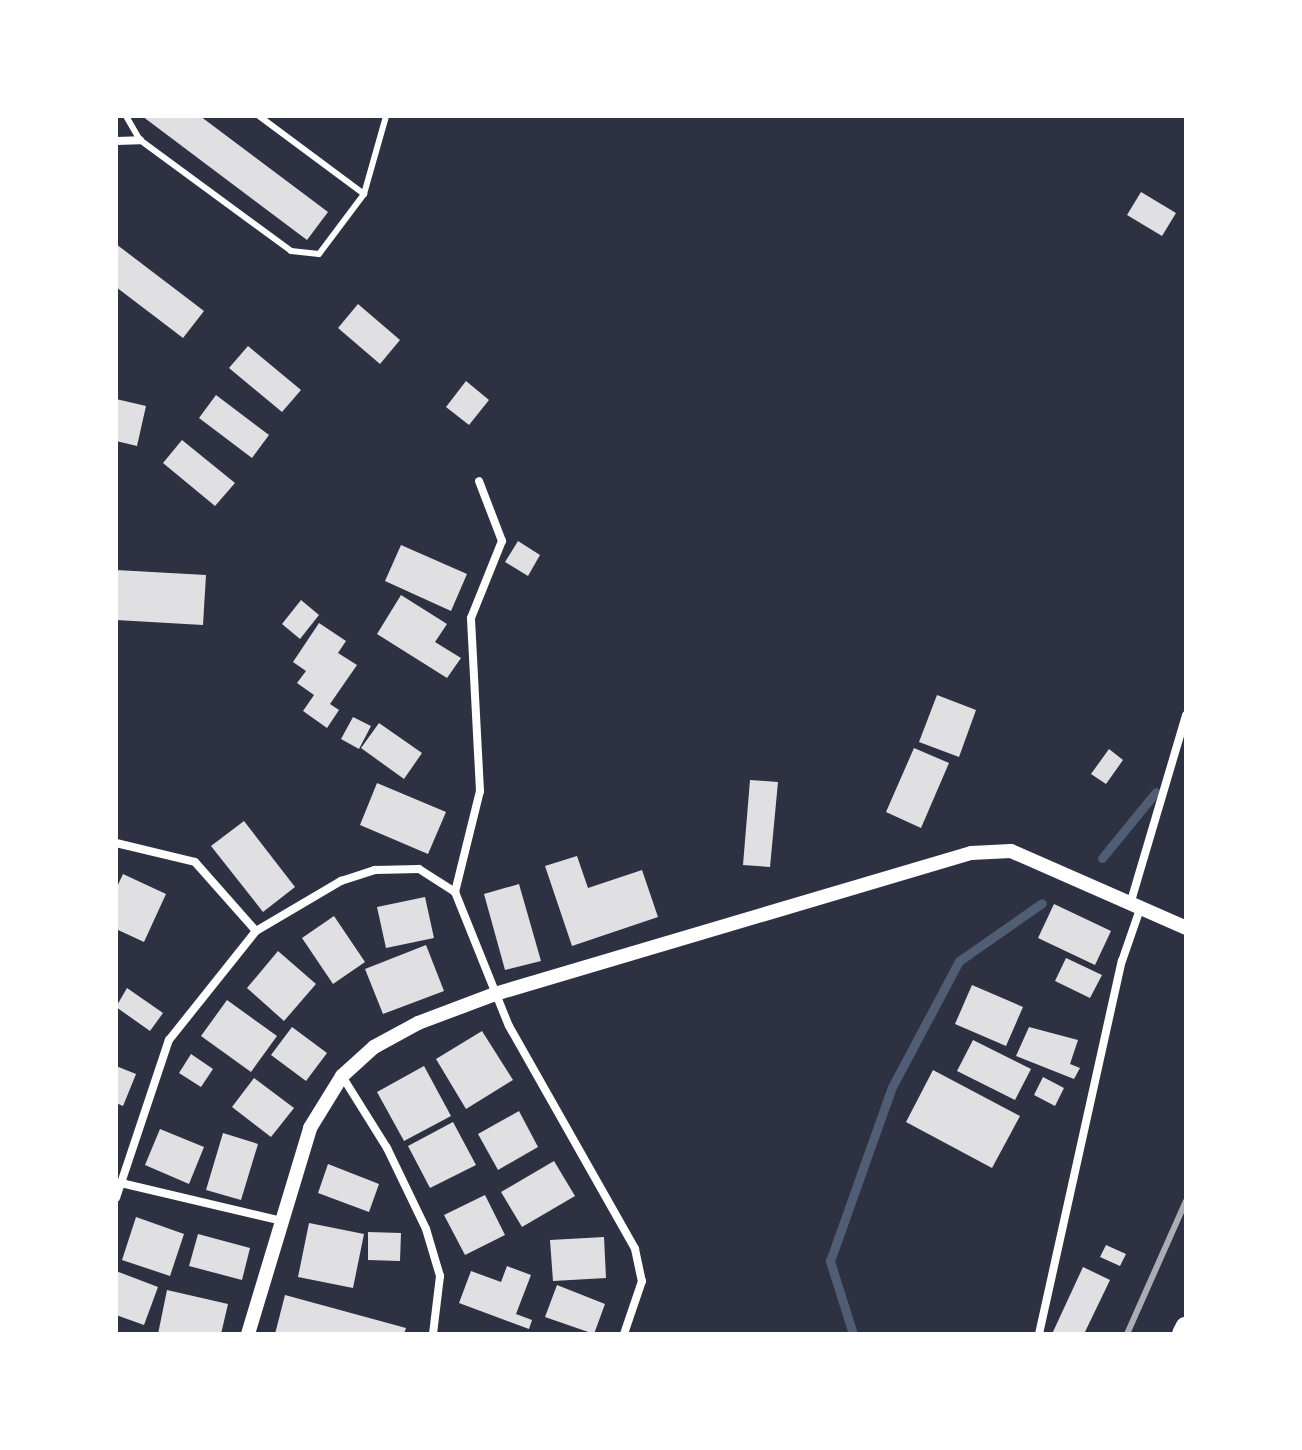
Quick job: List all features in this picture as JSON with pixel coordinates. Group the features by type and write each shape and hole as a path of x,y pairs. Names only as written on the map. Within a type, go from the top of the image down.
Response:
{"highway":[{"path":"1183,1334 1186,1328"}],"street":[{"path":"116,141 140,140"},
{"path":"479,481 491,499 502,541 471,618 480,791 455,892 495,994 635,1249 642,1281 624,1334"},
{"path":"1039,1334 1122,961 1186,715"},
{"path":"116,843 195,862 256,931"},
{"path":"248,1334 310,1128 342,1076 374,1047 418,1023 495,994 971,853 1011,851 1136,903 1186,928"},
{"path":"116,1198 169,1040 256,931 341,881 375,870 419,869 455,892"},
{"path":"342,1076 387,1148 426,1229 440,1276 433,1334"},
{"path":"121,1183 282,1221"}],"lane":[{"path":"126,116 140,140 291,251 319,254 364,194 386,116"},
{"path":"259,116 364,194"}],"building":[{"path":"142,116 200,116 328,212 307,240"},
{"path":"1141,192 1176,213 1162,236 1127,215"},
{"path":"116,244 204,311 183,338 116,287"},
{"path":"358,304 400,340 380,364 338,328"},
{"path":"248,346 301,390 282,412 229,368"},
{"path":"466,381 489,400 469,425 446,407"},
{"path":"216,395 269,435 252,458 199,418"},
{"path":"116,399 146,406 137,446 116,441"},
{"path":"182,440 235,483 215,506 163,463"},
{"path":"518,541 540,555 528,576 505,562"},
{"path":"401,545 467,574 451,611 385,581"},
{"path":"116,570 206,575 203,625 116,620"},
{"path":"401,595 447,624 435,642 461,658 447,678 377,634"},
{"path":"301,600 319,615 300,639 282,624"},
{"path":"319,623 346,641 338,653 357,665 330,704 339,710 327,728 303,711 314,695 297,683 306,671 293,662"},
{"path":"937,695 976,710 959,757 919,742"},
{"path":"353,717 371,726 359,749 341,739"},
{"path":"379,723 422,753 404,779 361,748"},
{"path":"914,748 949,763 921,828 886,812"},
{"path":"1109,749 1123,760 1106,784 1091,774"},
{"path":"750,780 778,782 770,867 743,865"},
{"path":"377,783 446,812 428,854 360,825"},
{"path":"244,821 295,887 263,912 211,846"},
{"path":"577,856 588,888 642,870 658,917 572,946 545,866"},
{"path":"123,874 166,894 144,942 116,929 116,889"},
{"path":"519,884 541,961 505,970 484,894"},
{"path":"425,897 434,938 386,948 377,907"},
{"path":"1054,904 1111,931 1095,965 1038,938"},
{"path":"334,916 365,962 333,984 302,938"},
{"path":"426,945 444,991 383,1014 365,969"},
{"path":"278,951 316,984 284,1021 247,988"},
{"path":"1066,958 1102,975 1090,998 1055,981"},
{"path":"972,985 1023,1007 1006,1046 955,1024"},
{"path":"127,988 163,1013 150,1031 116,1007"},
{"path":"227,1000 277,1036 251,1072 201,1036"},
{"path":"292,1027 327,1053 306,1081 271,1055"},
{"path":"1029,1027 1078,1040 1070,1064 1080,1068 1074,1079 1016,1056"},
{"path":"482,1031 513,1080 466,1109 436,1059"},
{"path":"973,1040 1031,1069 1015,1100 957,1071"},
{"path":"191,1054 213,1069 201,1087 179,1073"},
{"path":"116,1066 136,1074 123,1106 116,1103"},
{"path":"424,1066 451,1116 404,1141 377,1092"},
{"path":"933,1070 1020,1116 992,1168 906,1122"},
{"path":"1043,1077 1064,1088 1055,1106 1034,1095"},
{"path":"254,1078 294,1108 271,1137 232,1107"},
{"path":"519,1111 538,1147 498,1170 478,1134"},
{"path":"453,1122 476,1165 430,1188 408,1146"},
{"path":"160,1129 204,1147 189,1184 145,1165"},
{"path":"223,1133 258,1144 241,1200 206,1190"},
{"path":"554,1161 575,1196 522,1227 501,1192"},
{"path":"328,1164 379,1184 369,1212 318,1193"},
{"path":"485,1195 505,1235 465,1255 444,1215"},
{"path":"136,1217 184,1234 170,1276 122,1260"},
{"path":"309,1223 364,1234 353,1288 298,1277"},
{"path":"368,1232 401,1233 400,1261 368,1260"},
{"path":"198,1234 250,1248 242,1280 189,1266"},
{"path":"604,1237 606,1278 553,1281 550,1240"},
{"path":"1106,1245 1126,1254 1120,1266 1100,1257"},
{"path":"507,1266 531,1275 516,1314 532,1320 529,1329 459,1303 471,1271 501,1282"},
{"path":"1083,1267 1110,1280 1084,1334 1052,1334"},
{"path":"116,1271 158,1287 144,1325 116,1315"},
{"path":"557,1285 605,1304 594,1334 545,1317"},
{"path":"167,1290 228,1304 221,1334 158,1334"},
{"path":"285,1295 406,1328 404,1334 275,1334"}],"waterway":[{"path":"1102,858 1156,792"},
{"path":"853,1334 830,1261 892,1087 959,961 1042,903"}],"railway":[{"path":"1127,1334 1186,1201"}]}
